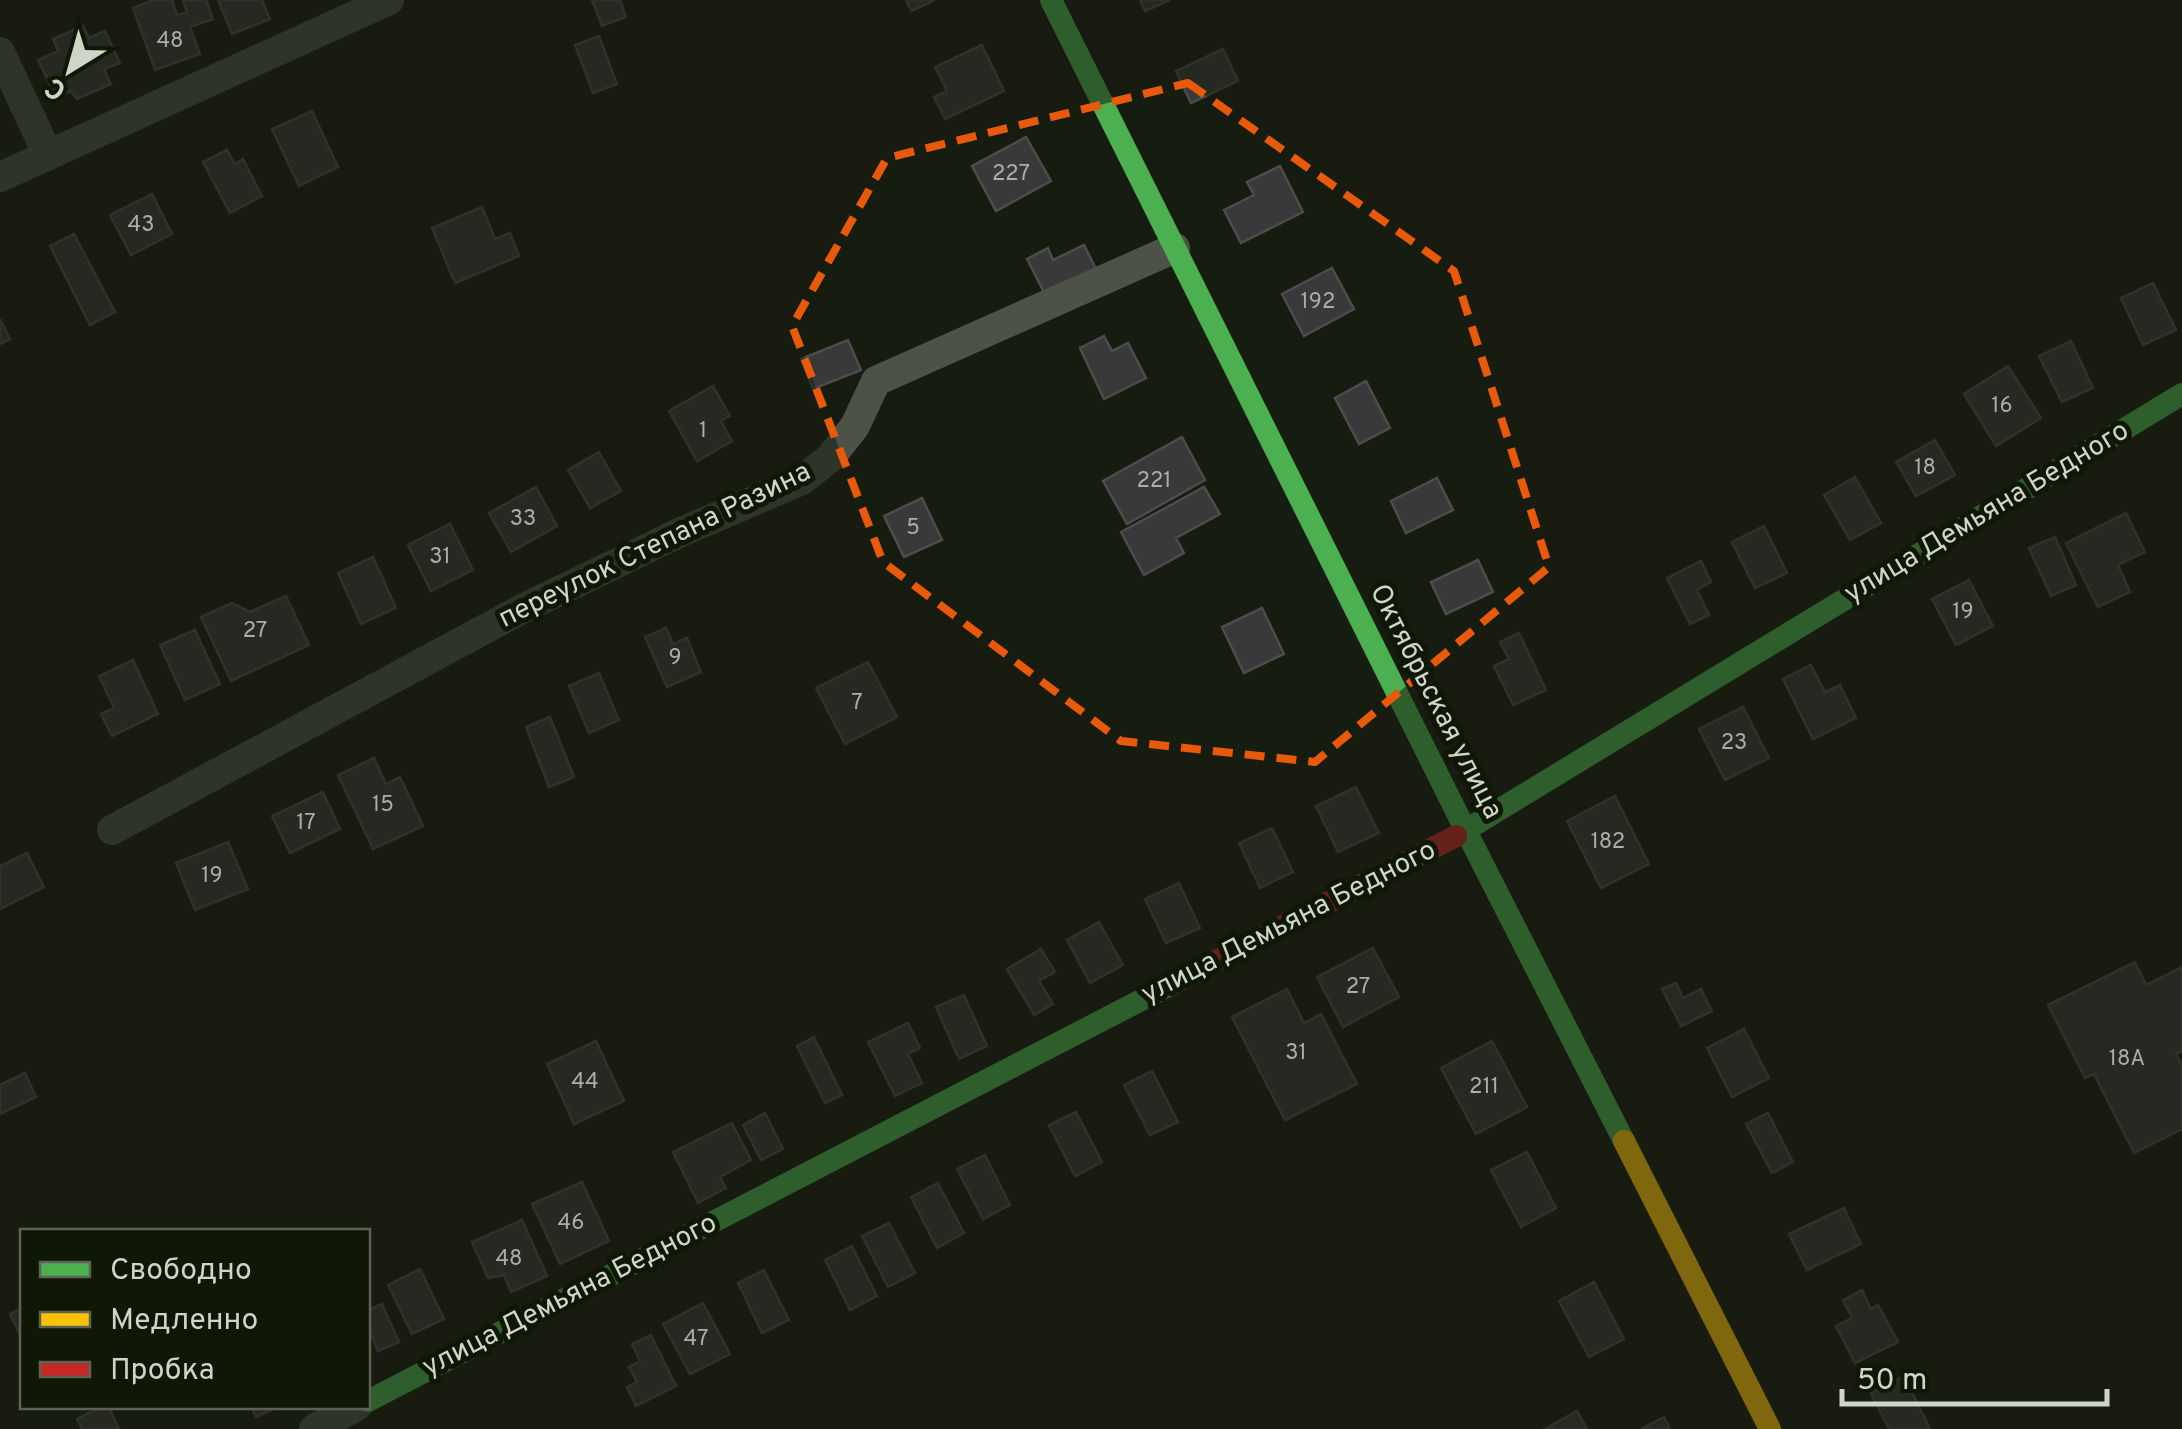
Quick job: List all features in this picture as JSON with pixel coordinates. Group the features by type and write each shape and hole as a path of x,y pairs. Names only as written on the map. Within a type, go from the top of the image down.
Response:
{"street":[{"path":"0,177 390,0"},
{"name":"Октябрьская улица","path":"1051,0 1770,1429"},
{"path":"0,52 48,155"},
{"name":"переулок Степана Разина","path":"112,830 524,608 679,533 802,480 830,458 855,426 876,381 1175,248"},
{"name":"улица Демьяна Бедного","path":"370,1400 1466,831 2182,394"},
{"path":"314,1429 351,1409"}],"highlighted area":[{"path":"1188,83 1454,271 1549,567 1315,762 1121,741 883,562 792,326 887,158"}],"building":[{"path":"153,0 172,0 177,15 187,12 183,0 206,0 213,19 190,27 200,54 155,70 133,8"},
{"path":"218,0 262,0 270,19 232,34"},
{"path":"592,0 620,0 626,17 602,26"},
{"path":"906,0 935,0 911,11"},
{"path":"1140,0 1170,0 1145,11"},
{"path":"83,26 89,38 105,31 120,63 104,69 111,84 77,99 71,91 56,97 38,60 58,51 53,39"},
{"path":"599,36 617,84 593,93 575,45"},
{"path":"982,45 1004,91 945,119 934,97 947,91 935,67"},
{"path":"1223,49 1238,81 1191,103 1176,71"},
{"path":"312,111 338,167 299,186 272,129"},
{"path":"1026,137 1051,181 996,211 972,166"},
{"path":"227,150 235,164 243,159 262,196 230,213 203,162"},
{"path":"1280,166 1303,212 1241,243 1224,210 1254,195 1247,182"},
{"path":"152,194 172,234 131,255 110,215"},
{"path":"482,207 495,239 510,233 519,256 455,283 432,228"},
{"path":"74,234 115,312 90,325 50,246"},
{"path":"1084,245 1097,271 1046,296 1027,259 1048,248 1053,260"},
{"path":"1332,268 1354,309 1304,336 1282,294"},
{"path":"2153,283 2176,330 2143,345 2121,298"},
{"path":"0,319 10,339 0,344"},
{"path":"1104,336 1112,351 1128,343 1146,378 1104,399 1080,348"},
{"path":"848,340 861,370 813,389 801,359"},
{"path":"2071,341 2093,388 2062,402 2039,356"},
{"path":"2008,366 2041,418 1996,446 1964,394"},
{"path":"1366,381 1390,428 1359,444 1335,398"},
{"path":"713,386 730,416 721,421 732,441 697,461 669,411"},
{"path":"1182,437 1205,480 1127,524 1103,481"},
{"path":"1935,440 1955,475 1916,496 1896,462"},
{"path":"599,452 621,491 590,508 568,470"},
{"path":"1855,477 1881,523 1850,540 1824,495"},
{"path":"1437,478 1453,510 1406,533 1391,501"},
{"path":"536,487 557,526 511,552 489,513"},
{"path":"1204,487 1220,514 1176,538 1184,553 1144,575 1121,532"},
{"path":"922,498 942,540 904,557 884,516"},
{"path":"2126,513 2145,552 2118,565 2130,592 2098,607 2066,543"},
{"path":"450,524 473,570 431,591 408,545"},
{"path":"1764,526 1787,573 1755,588 1732,542"},
{"path":"2055,537 2076,585 2051,596 2029,548"},
{"path":"373,557 396,608 361,624 338,573"},
{"path":"1478,560 1493,592 1446,614 1431,582"},
{"path":"1701,561 1711,582 1697,590 1709,615 1690,624 1667,578"},
{"path":"1969,580 1993,626 1956,645 1932,599"},
{"path":"286,596 309,645 231,681 201,617 232,603 250,612"},
{"path":"1262,608 1284,654 1244,673 1222,627"},
{"path":"666,628 673,644 687,638 701,672 667,687 645,637"},
{"path":"195,630 220,684 185,700 160,645"},
{"path":"1519,633 1546,690 1513,705 1494,666 1509,659 1500,642"},
{"path":"133,660 158,714 112,736 101,714 114,708 99,676"},
{"path":"868,662 897,717 845,744 816,688"},
{"path":"1811,665 1825,692 1840,685 1856,718 1813,739 1783,679"},
{"path":"599,673 619,720 589,733 569,686"},
{"path":"1743,707 1769,758 1725,780 1699,729"},
{"path":"550,717 574,777 549,787 526,727"},
{"path":"374,758 386,784 400,777 423,826 373,849 338,775"},
{"path":"1356,787 1379,833 1338,852 1316,806"},
{"path":"323,792 340,829 290,853 272,816"},
{"path":"1615,796 1649,864 1601,888 1567,821"},
{"path":"1272,828 1293,872 1260,888 1239,843"},
{"path":"228,842 248,889 195,910 176,863"},
{"path":"27,853 44,887 0,909 0,866"},
{"path":"1179,883 1200,928 1166,943 1145,899"},
{"path":"1099,922 1123,965 1090,983 1067,940"},
{"path":"1373,948 1399,997 1343,1027 1317,977"},
{"path":"1041,949 1055,972 1039,981 1053,1004 1034,1015 1007,969"},
{"path":"2135,962 2146,985 2182,967 2182,1051 2176,1054 2182,1065 2182,1129 2134,1153 2094,1074 2085,1078 2048,1005"},
{"path":"1676,983 1683,998 1701,989 1712,1011 1681,1026 1662,989"},
{"path":"1287,989 1304,1023 1321,1014 1357,1084 1285,1120 1232,1017"},
{"path":"964,995 987,1046 959,1059 936,1007"},
{"path":"908,1023 920,1048 908,1054 922,1083 895,1096 868,1042"},
{"path":"1744,1029 1769,1078 1732,1097 1707,1048"},
{"path":"814,1037 842,1095 825,1103 797,1046"},
{"path":"596,1041 624,1101 574,1124 547,1064"},
{"path":"1492,1041 1527,1107 1476,1134 1441,1068"},
{"path":"1152,1071 1178,1122 1150,1135 1124,1085"},
{"path":"25,1073 36,1097 0,1114 0,1085"},
{"path":"1076,1112 1102,1162 1075,1176 1049,1125"},
{"path":"765,1113 783,1149 761,1160 743,1125"},
{"path":"1768,1113 1793,1162 1772,1173 1746,1124"},
{"path":"732,1123 751,1160 720,1177 726,1188 698,1203 673,1152"},
{"path":"1527,1152 1556,1208 1521,1227 1491,1170"},
{"path":"985,1155 1010,1205 983,1219 957,1169"},
{"path":"582,1182 609,1241 560,1264 532,1204"},
{"path":"938,1183 964,1233 937,1248 911,1197"},
{"path":"1844,1208 1861,1244 1807,1270 1789,1234"},
{"path":"522,1220 547,1276 511,1292 504,1275 488,1278 472,1242"},
{"path":"889,1223 915,1273 888,1287 862,1236"},
{"path":"852,1246 877,1296 850,1310 825,1260"},
{"path":"420,1269 444,1319 412,1334 388,1285"},
{"path":"764,1270 789,1320 762,1333 738,1283"},
{"path":"1594,1282 1624,1339 1589,1357 1559,1301"},
{"path":"1862,1290 1871,1309 1878,1305 1898,1342 1855,1363 1836,1326 1852,1318 1843,1300"},
{"path":"703,1303 730,1354 690,1374 663,1324"},
{"path":"382,1304 399,1342 378,1351 370,1334 370,1309"},
{"path":"20,1309 20,1335 10,1314"},
{"path":"651,1335 676,1386 636,1406 627,1387 637,1382 629,1367 640,1361 632,1344"},
{"path":"1904,1376 1930,1429 1889,1429 1871,1393"},
{"path":"97,1409 109,1409 119,1429 82,1429 77,1419"},
{"path":"252,1409 273,1409 256,1417"},
{"path":"1577,1411 1587,1429 1545,1429"},
{"path":"1664,1417 1670,1429 1641,1429"}],"traffic: fast":[{"path":"1051,0 1624,1141"},
{"path":"1456,836 2182,394"},
{"path":"370,1400 1176,982"}],"traffic: slow":[{"path":"1624,1141 1770,1429"}],"traffic: jam":[{"path":"1176,982 1456,836"}]}
